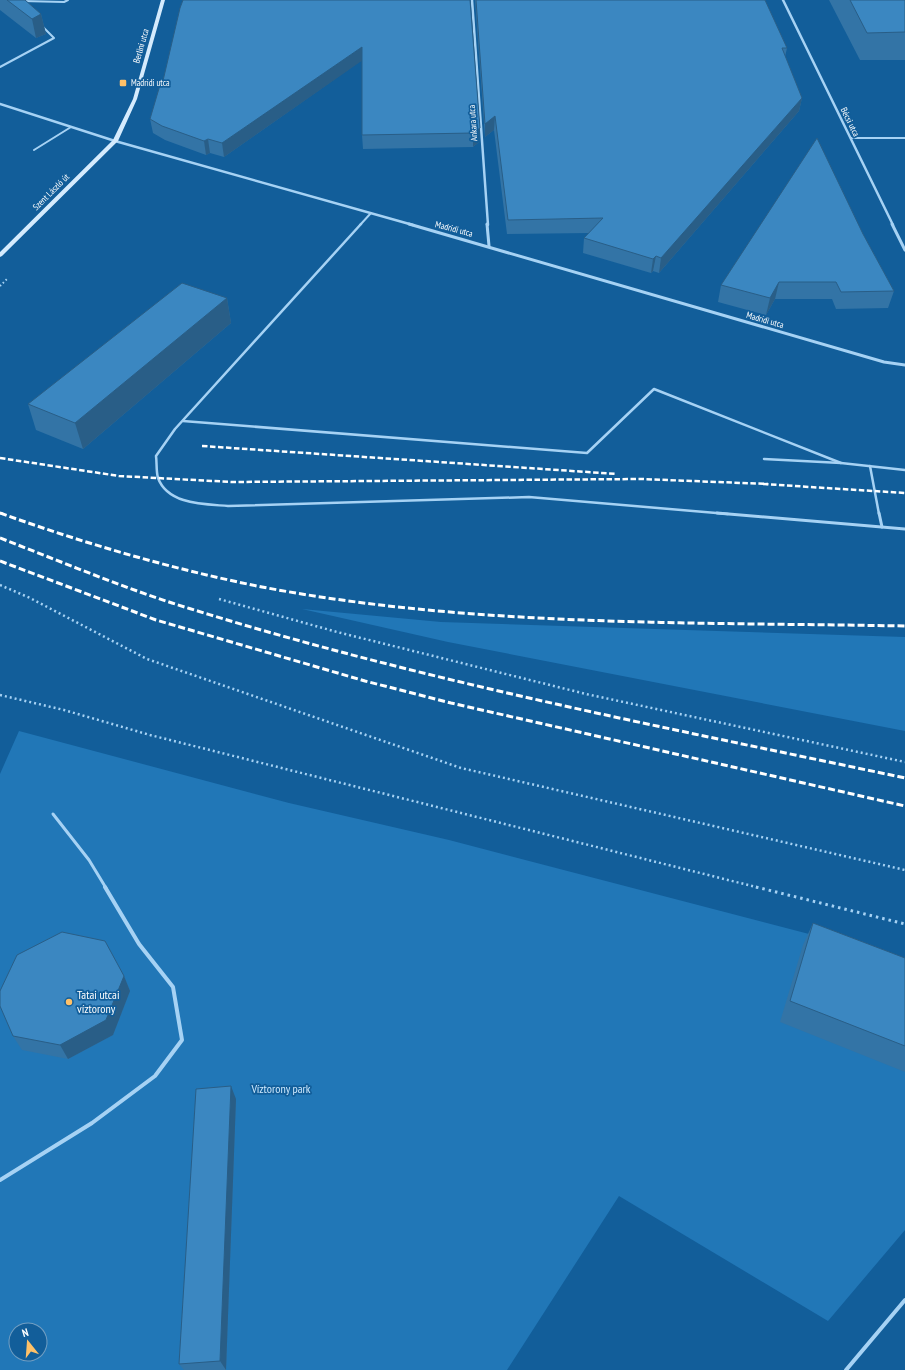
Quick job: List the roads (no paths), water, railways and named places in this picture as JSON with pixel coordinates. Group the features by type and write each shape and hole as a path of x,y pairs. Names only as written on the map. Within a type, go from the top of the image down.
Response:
{"street":[{"name":"Berlini utca","path":"115,141 135,99 163,0"},
{"name":"Ankara utca","path":"472,0 489,246"},
{"name":"Bécsi utca","path":"783,0 905,250"},
{"name":"Madridi utca","path":"0,104 115,141 489,246 884,362 905,365"},
{"name":"Szent László út","path":"0,255 115,141"}],"lane":[{"path":"20,1 64,2 68,0"},
{"path":"0,67 54,38 37,22"},
{"path":"34,150 71,127"},
{"path":"850,138 905,138"},
{"path":"371,213 183,421 156,456 158,479 165,490 181,500 228,506 529,497 905,529"},
{"path":"183,421 587,453 654,389 841,463"},
{"path":"764,459 841,463 905,470"},
{"path":"870,466 882,527"},
{"path":"0,1180 92,1123 155,1076 182,1040 173,987 139,944 89,860 53,814"},
{"path":"846,1370 905,1300"}],"railway":[{"path":"202,446 617,474"},
{"path":"0,458 119,476 232,482 641,479 768,484"},
{"path":"763,484 905,493"},
{"path":"3,514 0,513 65,535 162,564 262,587 341,600 502,616 582,620 905,626"},
{"path":"0,538 150,596 262,630 353,655 536,700 905,778"},
{"path":"0,561 156,620 365,681 451,703 905,806"}],"place":[{"name":"Madridi utca","path":"123,83"},
{"name":"Tatai utcai víztorony","path":"69,1002"}],"park label":[{"name":"Víztorony park","path":"281,1089"}]}
